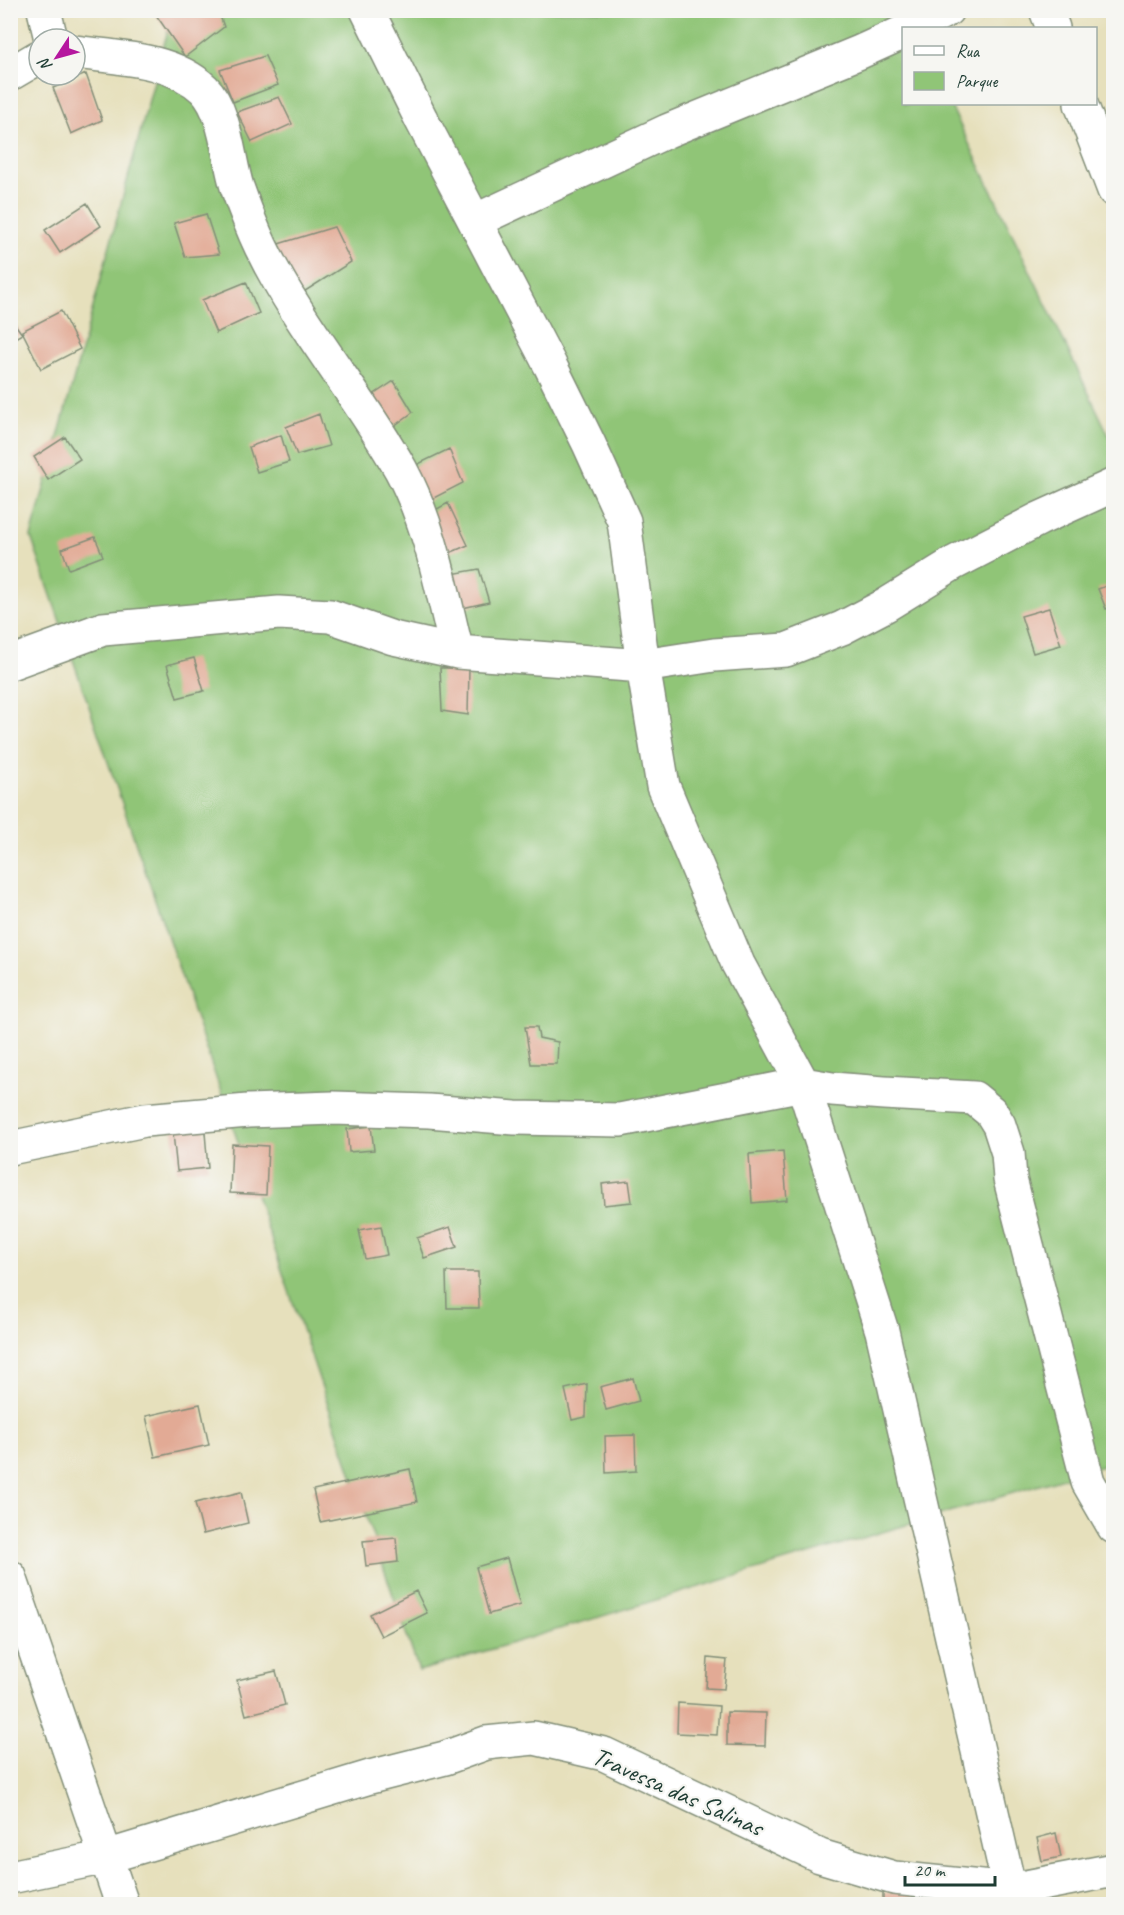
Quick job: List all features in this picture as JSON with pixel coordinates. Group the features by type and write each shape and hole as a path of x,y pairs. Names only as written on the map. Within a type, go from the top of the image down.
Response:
{"street":[{"path":"44,10 48,27"},
{"path":"913,27 947,10"},
{"path":"1047,10 1053,27"},
{"path":"373,12 475,221 584,434 624,521 643,666 663,786 738,963 803,1084 882,1331 1012,1898"},
{"path":"475,221 666,131 860,52 902,32"},
{"path":"10,47 27,48"},
{"path":"87,54 151,63 187,75 206,91 219,115 237,187 261,246 291,300 370,419 402,472 426,530 457,652"},
{"path":"10,74 27,64"},
{"path":"1081,105 1113,190"},
{"path":"10,663 104,629 279,613 330,616 393,638 457,652 643,666 714,655 786,650 842,628 886,605 954,563 1039,519 1113,485"},
{"path":"10,1148 146,1120 248,1110 333,1108 429,1111 515,1118 620,1120 803,1084 874,1092 974,1098 991,1112 999,1125 1008,1153 1010,1179 1088,1482 1113,1527"},
{"path":"10,1577 122,1905"},
{"name":"Travessa das Salinas","path":"10,1877 106,1857 370,1777 445,1758 486,1743 534,1738 604,1754 820,1856 894,1878 1012,1898 1113,1870"}],"green space":[{"path":"173,11 906,11 914,27 902,27 902,105 950,105 1113,444 1113,1463 419,1671 31,537"}],"building":[{"path":"10,10 14,10 17,21 10,23"},
{"path":"158,10 218,10 224,27 185,57 154,12"},
{"path":"265,56 278,85 233,102 220,70"},
{"path":"87,77 102,120 71,134 53,88 87,87"},
{"path":"279,97 292,124 252,142 237,112"},
{"path":"87,203 101,226 60,253 45,230"},
{"path":"206,214 219,254 185,257 174,223"},
{"path":"334,227 351,262 291,300 275,245"},
{"path":"246,282 259,313 216,333 202,300"},
{"path":"61,311 80,349 41,369 22,331"},
{"path":"10,317 22,334 10,341"},
{"path":"394,381 413,412 390,429 370,397"},
{"path":"319,414 329,446 297,455 286,427"},
{"path":"281,435 289,462 257,472 249,447"},
{"path":"65,437 80,459 48,480 34,457"},
{"path":"449,449 463,483 426,502 410,468"},
{"path":"448,503 468,545 445,555 426,515"},
{"path":"95,537 103,556 69,569 62,549"},
{"path":"479,569 489,602 458,609 446,575"},
{"path":"1114,583 1114,606 1106,609 1098,589"},
{"path":"1049,608 1061,645 1033,653 1021,616"},
{"path":"194,658 204,691 177,698 167,665"},
{"path":"440,668 469,668 468,715 442,711"},
{"path":"525,1027 537,1027 539,1038 558,1042 557,1064 531,1064"},
{"path":"204,1121 208,1168 177,1171 172,1124"},
{"path":"371,1126 374,1150 349,1152 347,1129"},
{"path":"232,1144 268,1146 266,1195 230,1193"},
{"path":"783,1151 787,1200 752,1203 749,1154"},
{"path":"629,1181 632,1202 604,1205 602,1184"},
{"path":"381,1226 387,1255 365,1259 359,1230"},
{"path":"450,1227 457,1247 424,1258 417,1238"},
{"path":"446,1272 478,1272 479,1308 447,1308"},
{"path":"633,1378 639,1401 606,1410 600,1387"},
{"path":"587,1384 586,1417 572,1420 565,1389"},
{"path":"200,1404 209,1445 155,1457 146,1416"},
{"path":"635,1435 636,1471 606,1473 605,1436"},
{"path":"410,1469 417,1502 320,1522 313,1490"},
{"path":"241,1492 248,1523 203,1534 195,1503"},
{"path":"396,1538 398,1562 366,1566 363,1541"},
{"path":"507,1558 520,1605 489,1614 476,1567"},
{"path":"416,1591 427,1613 381,1636 370,1614"},
{"path":"708,1658 727,1660 724,1689 706,1688"},
{"path":"276,1671 285,1705 246,1715 237,1680"},
{"path":"678,1703 719,1706 717,1735 677,1733"},
{"path":"727,1712 766,1713 765,1746 727,1745"},
{"path":"1056,1833 1061,1857 1042,1861 1037,1838"},
{"path":"915,1892 916,1904 883,1904 883,1893"}]}
